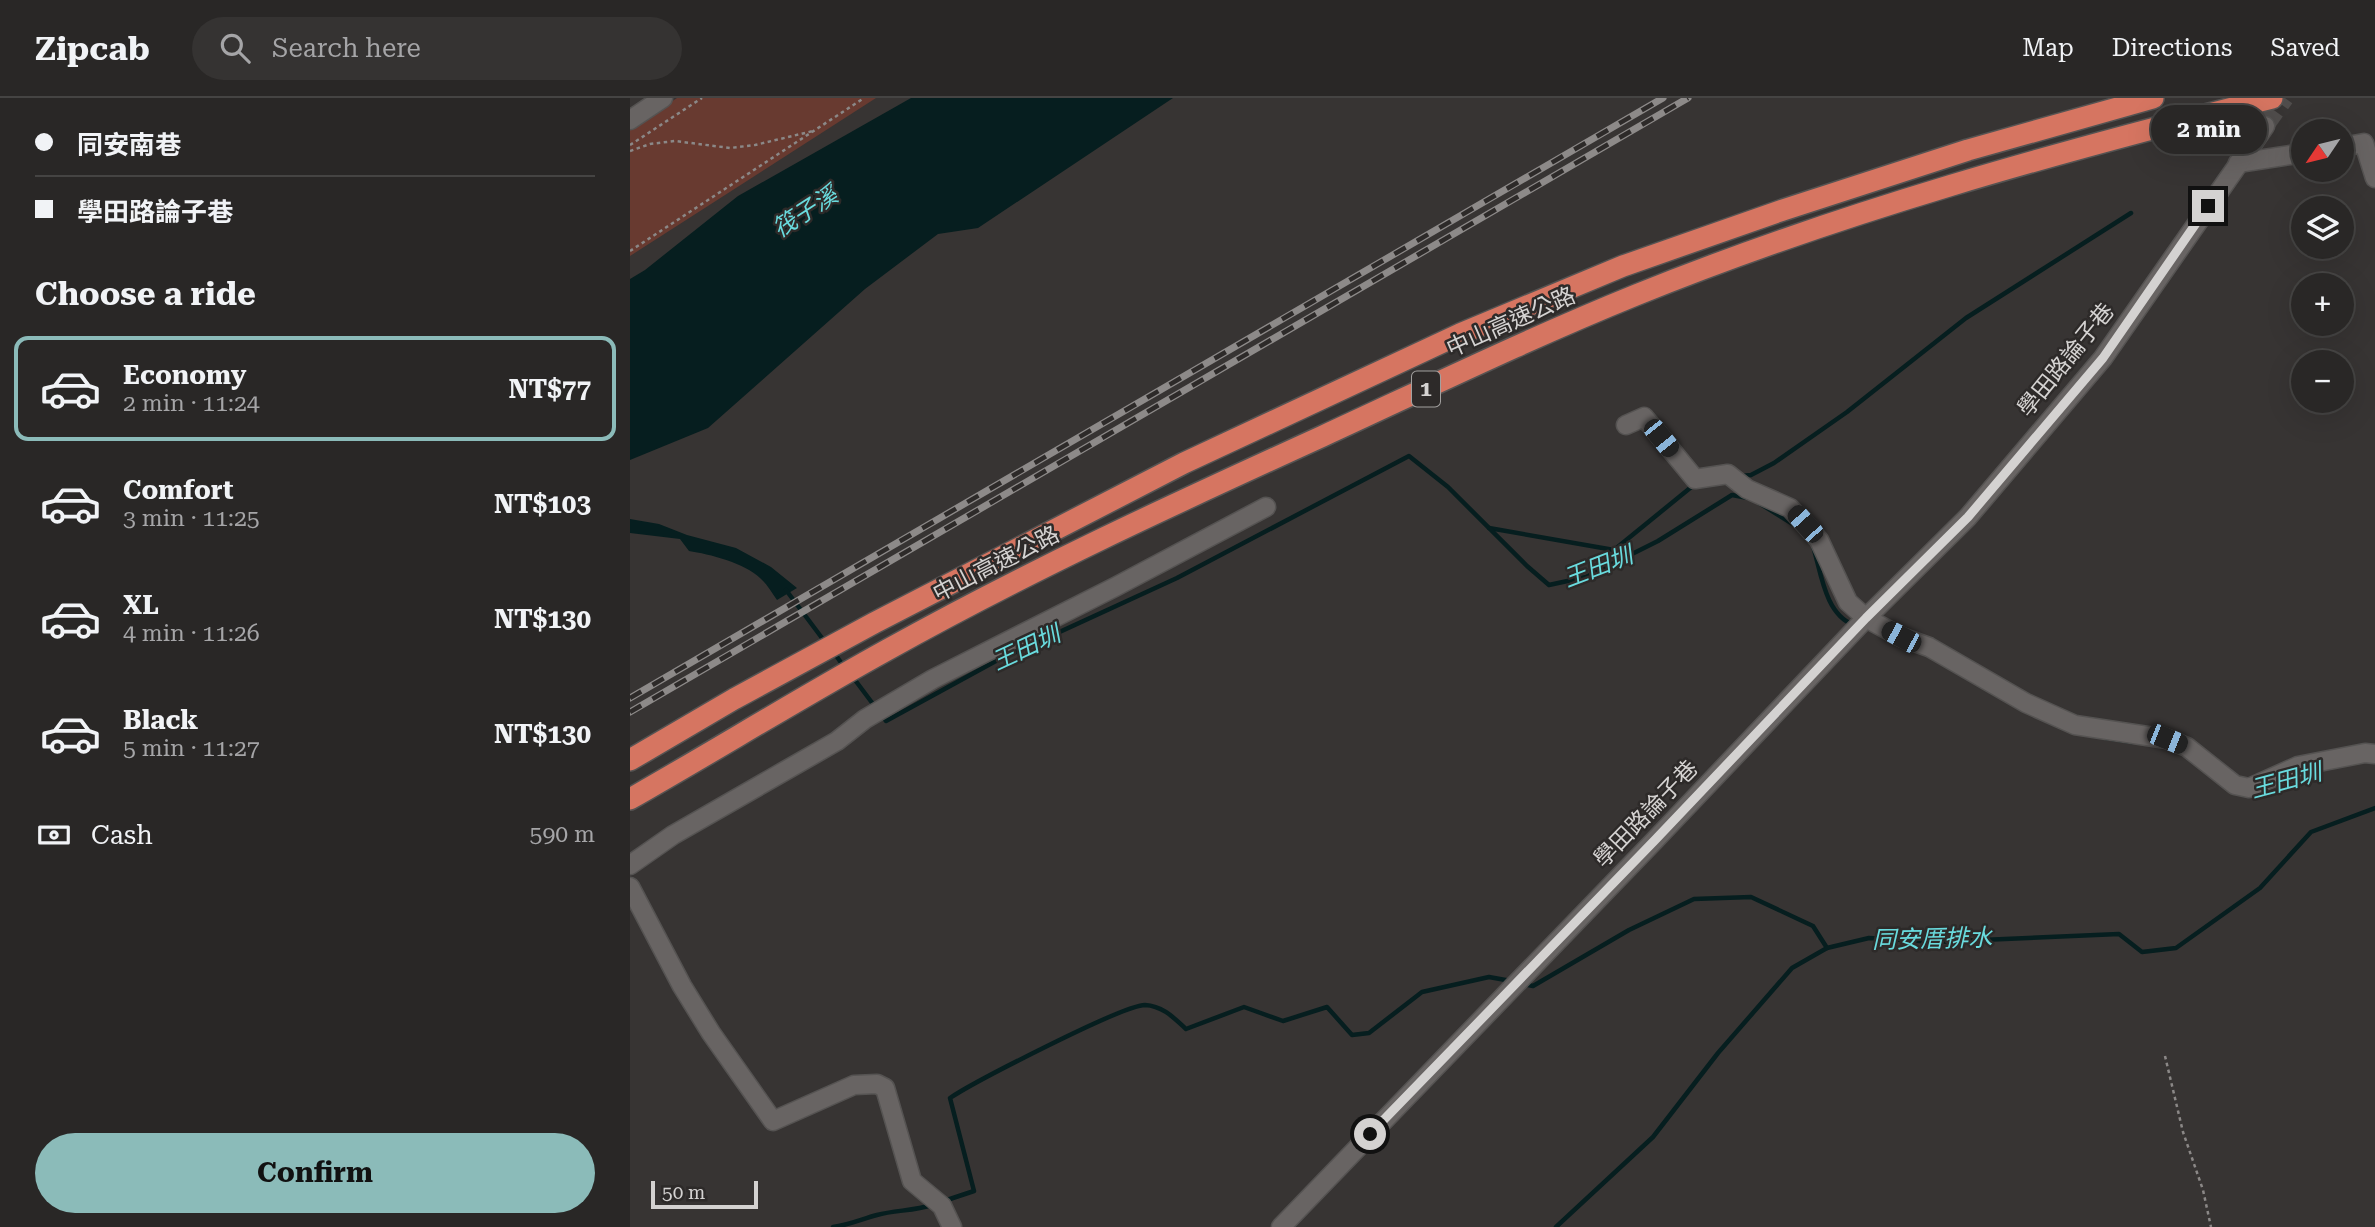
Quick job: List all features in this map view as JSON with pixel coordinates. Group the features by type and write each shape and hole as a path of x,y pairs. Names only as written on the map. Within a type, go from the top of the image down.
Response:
{"highway":[{"name":"中山高速公路","path":"630,760 734,699 874,624 1172,470 1460,334 1623,267 1783,210 1968,150 2153,98"},
{"name":"中山高速公路","path":"630,799 888,649 1098,541 1461,372 1636,295 1793,237 1977,177 2105,140 2272,98"}],"street":[{"path":"630,120 663,98"},
{"name":"學田路論子巷","path":"1281,1227 1866,618 1968,517 2103,358 2265,126"},
{"path":"2354,145 2364,143 2375,178"},
{"path":"2238,163 2291,155"},
{"path":"1626,425 1644,417 1695,479 1728,474 1747,489 1790,508 1819,540 1848,602 1866,618 1901,637 1929,647 2026,703 2075,725 2167,739 2188,747 2235,785 2249,788 2298,766 2324,759 2375,754"},
{"path":"630,865 673,835 837,741 865,719 933,679 1266,507"},
{"path":"630,887 711,1033 773,1121 854,1085 877,1084 885,1088 912,1181 942,1206 952,1227"}],"path":[{"path":"630,145 702,98"},
{"path":"630,251 864,98"},
{"path":"630,151 665,141 717,148 742,147 816,130"},
{"path":"2165,1056 2183,1132 2203,1190 2211,1227"}],"shaded area":[{"path":"677,98 876,98 630,256 630,129"}],"water":[{"name":"筏子溪","path":"911,98 1173,98 978,228 938,234 865,289 708,428 630,460 630,279 738,196"},
{"path":"630,519 659,524 687,535 736,548 771,567 797,588 777,600 763,580 745,568 716,557 689,551 680,539 630,533"}],"waterway":[{"path":"1741,476 1751,475 1774,463 1847,412 1966,318 2131,213"},
{"name":"王田圳","path":"882,715 886,721 994,662 1177,578 1409,456 1448,487 1549,585 1586,577 1658,541 1732,495 1748,498"},
{"path":"1489,528 1614,550 1695,484"},
{"name":"王田圳","path":"1759,503 1796,526"},
{"name":"王田圳","path":"1813,546 1830,602 1844,620 1854,625"},
{"name":"王田圳","path":"786,590 825,642"},
{"name":"王田圳","path":"833,651 844,667"},
{"name":"王田圳","path":"852,676 876,708"},
{"name":"王田圳","path":"2106,738 2132,742"},
{"name":"同安厝排水","path":"1556,1227 1653,1137 1718,1053 1792,968 1827,948 1869,938 1935,942 2119,934 2142,952 2176,948 2260,888 2311,832 2375,808"},
{"path":"1523,984 1533,986 1629,930 1694,899 1751,897 1813,926 1827,948"},
{"path":"944,1201 974,1191 950,1098 1048,1046 1131,1008 1145,1005 1157,1008 1168,1013 1186,1029 1244,1007 1283,1021 1327,1007 1352,1035 1369,1033 1422,992 1489,977 1511,981"},
{"path":"833,1227 884,1213 932,1205"}],"tunnel":[{"path":"2265,126 2285,98"}],"railway":[{"path":"630,698 1663,98"},
{"path":"630,712 1688,98"}],"route":[{"path":"1370,1134 1866,618 1968,517 2103,358 2208,206"}]}
